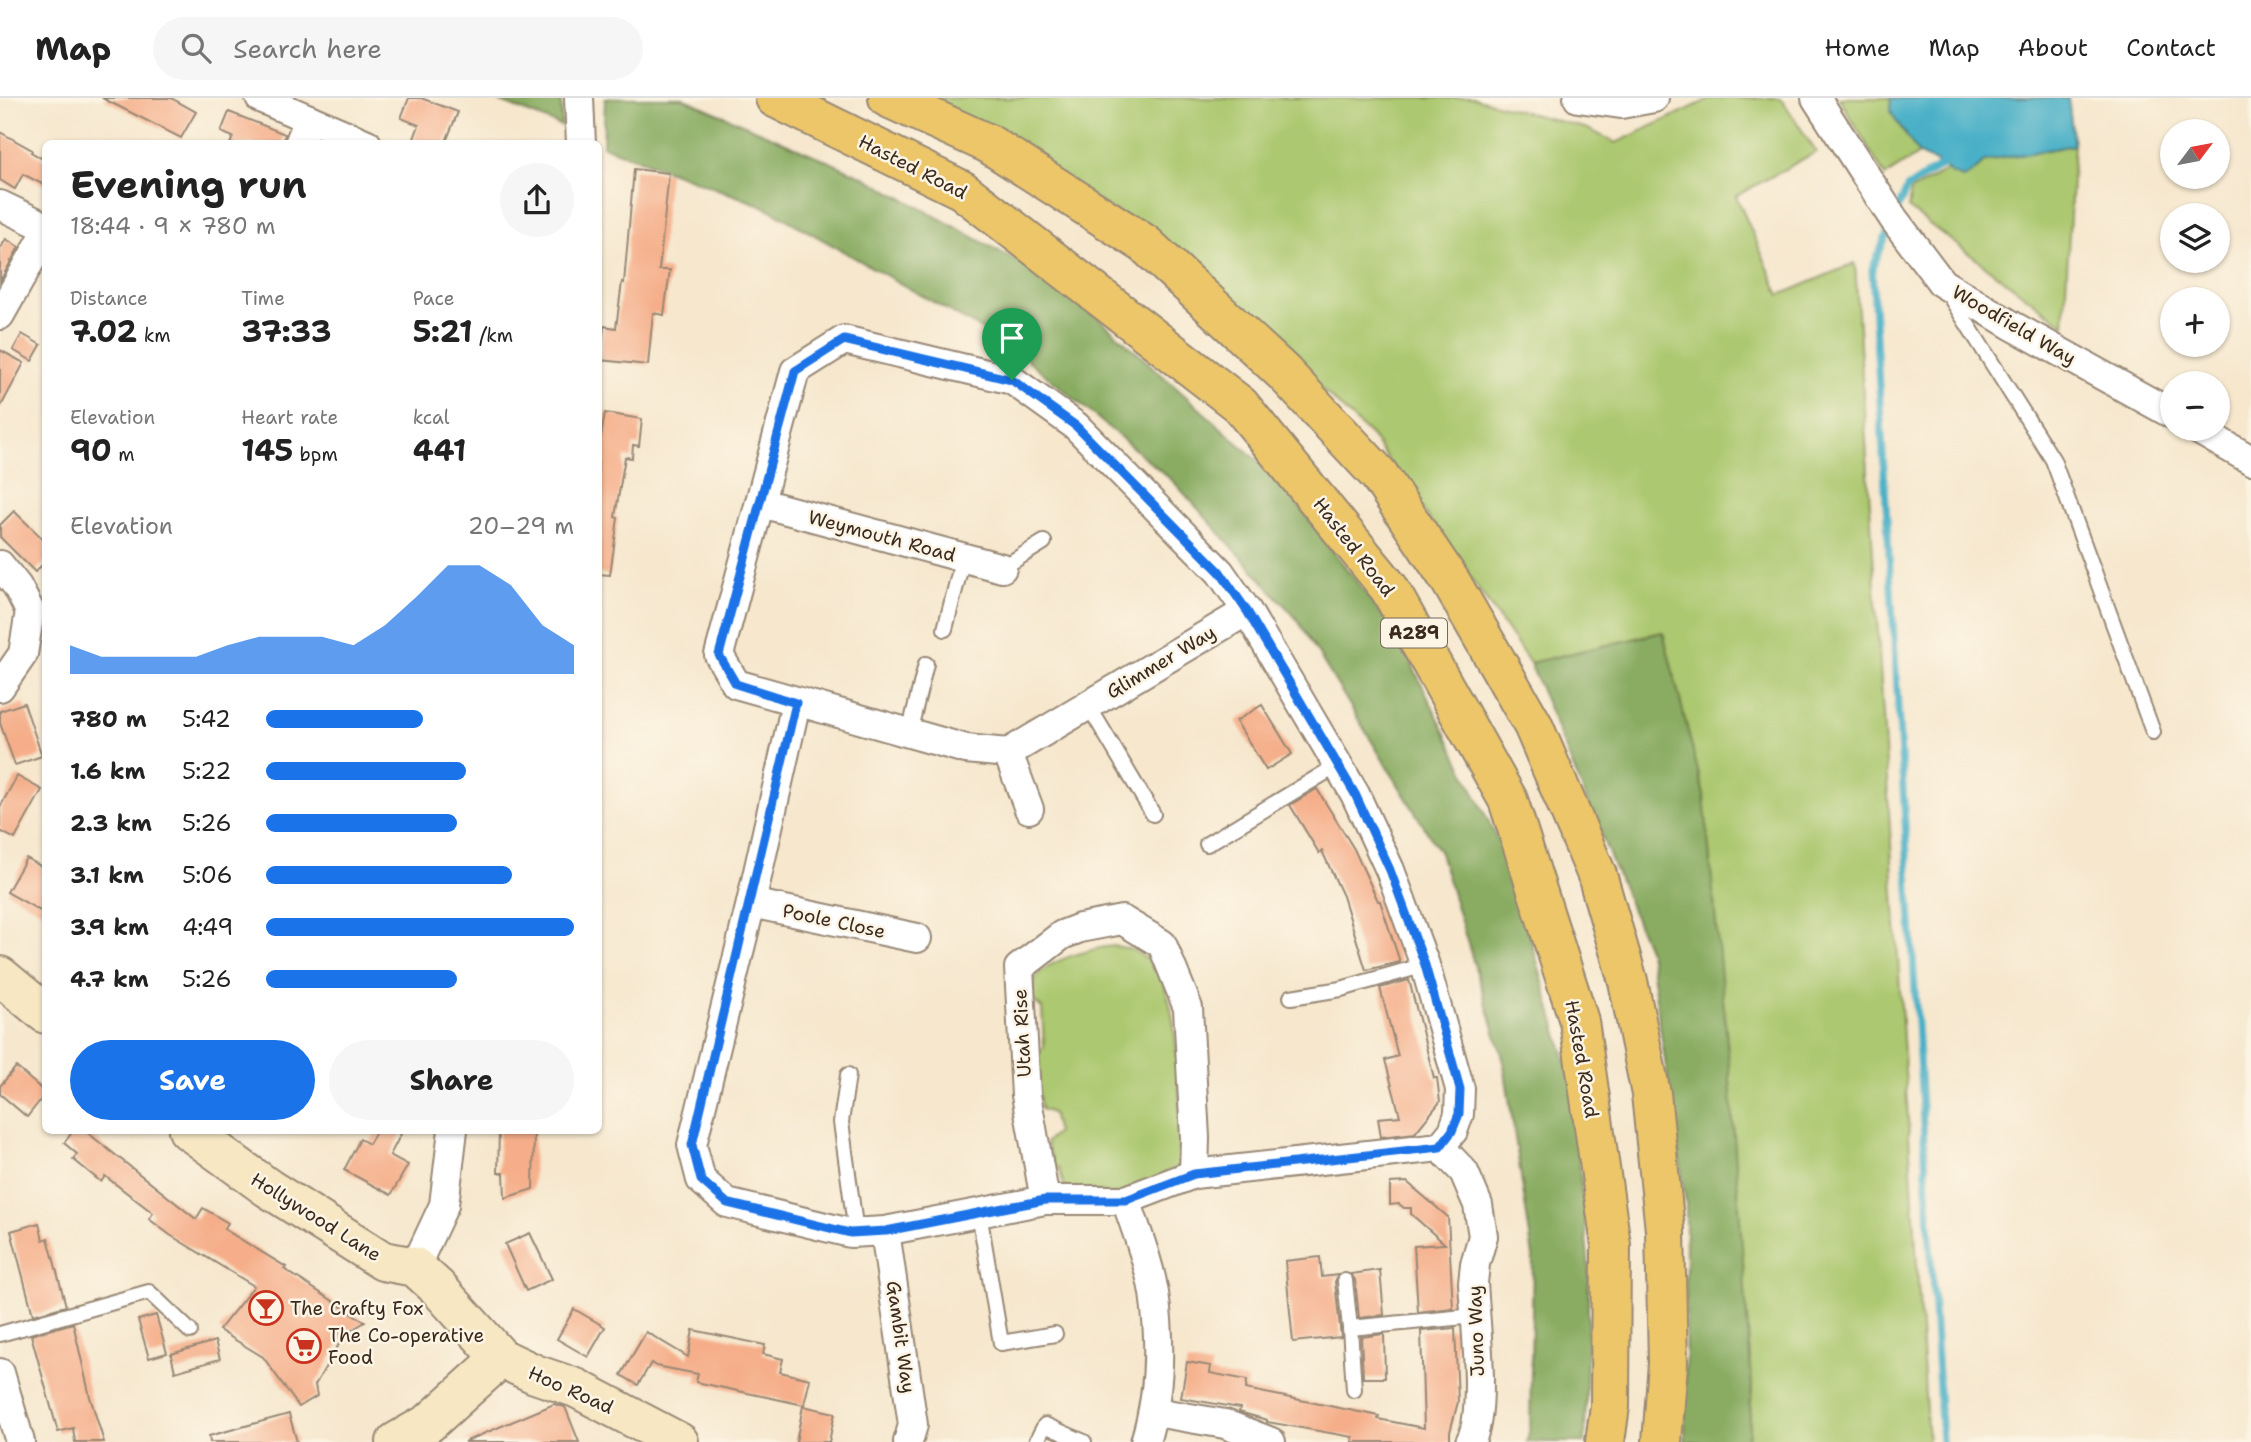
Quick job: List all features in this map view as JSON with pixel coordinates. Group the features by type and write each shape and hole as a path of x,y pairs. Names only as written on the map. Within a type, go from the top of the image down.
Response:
{"main road":[{"name":"Hasted Road","path":"775,98 962,190 1240,405 1389,588 1508,800 1579,1021 1611,1245 1610,1406 1605,1442"},
{"name":"A289","path":"888,98 989,144 1145,244 1284,373 1379,474 1451,582 1533,725 1597,875 1628,981 1651,1094 1665,1230 1668,1363 1662,1442"},
{"path":"0,976 42,1011"},
{"name":"Hollywood Lane","path":"194,1134 268,1188 383,1261 415,1266"},
{"path":"396,1442 429,1423 501,1358 415,1266"},
{"name":"Hoo Road","path":"501,1358 535,1374 576,1388 679,1442"}],"street":[{"path":"260,98 304,131 348,140"},
{"path":"579,98 580,137"},
{"path":"1578,98 1621,104 1654,98"},
{"name":"Woodfield Way","path":"1815,98 1893,219 1942,283 2013,326 2160,407"},
{"path":"0,205 42,225"},
{"path":"0,315 42,240"},
{"path":"796,703 692,1145 701,1180 727,1203 856,1233 886,1231 1045,1200 1126,1200 1194,1174 1440,1147 1452,1131 1459,1114 1460,1089 1425,965 1390,870 1355,794 1247,611 1220,572 1076,426 1012,380 844,340 795,371 719,655 736,684 966,749 1007,753 1029,809"},
{"path":"2218,441 2251,460"},
{"name":"Weymouth Road","path":"761,503 1002,568"},
{"path":"0,565 38,607 23,654 0,687"},
{"name":"Glimmer Way","path":"1007,753 1247,611"},
{"name":"Poole Close","path":"751,903 917,938"},
{"name":"Utah Rise","path":"1045,1200 1026,1095 1019,968 1062,935 1072,922 1122,920 1163,944 1188,1009 1195,1138 1194,1174"},
{"path":"415,1266 444,1205 453,1134"},
{"name":"Juno Way","path":"1440,1147 1464,1172 1478,1205 1483,1236 1473,1283 1479,1409 1475,1433 1470,1442"},
{"path":"1126,1200 1154,1292 1158,1363 1155,1412 1146,1442"},
{"name":"Gambit Way","path":"886,1231 914,1425 908,1442"},
{"path":"0,1373 20,1442"},
{"path":"1155,1412 1225,1424 1271,1442"}],"lane":[{"path":"1942,283 2053,460 2153,732"},
{"path":"1002,568 1044,542"},
{"path":"945,629 963,558"},
{"path":"909,733 926,664"},
{"path":"1088,705 1153,814"},
{"path":"1207,844 1338,765"},
{"path":"1292,996 1341,989 1425,965"},
{"path":"848,1075 841,1122 856,1233"},
{"path":"979,1213 1002,1343 1055,1334"},
{"path":"1345,1281 1354,1390"},
{"path":"0,1334 149,1292 190,1331"},
{"path":"1350,1328 1475,1316"},
{"path":"1036,1442 1045,1425 1084,1442"}],"green space":[{"path":"491,98 561,98 562,126"},
{"path":"605,98 683,98 864,177 1064,287 1279,480 1398,636 1508,861 1572,1082 1589,1270 1585,1442 1527,1442 1530,1427 1533,1256 1503,1058 1440,853 1297,619 1174,482 1011,346 763,206 603,146"},
{"path":"924,98 1474,98 1588,129 1616,143 1712,98 1781,98 1816,152 1736,196 1780,295 1855,263 1928,1442 1748,1442 1752,1386 1663,632 1530,663 1372,437 1168,243"},
{"path":"1839,98 1891,98 1890,111 1919,154 1885,176"},
{"path":"2074,145 2064,325 1908,208 1911,191 1947,170 1952,174 1972,173 1985,161"},
{"path":"1663,632 1704,795 1728,1052 1752,1386 1748,1442 1685,1442 1686,1204 1649,951 1530,663"},
{"path":"1114,946 1134,951 1145,958 1158,973 1166,989 1175,1034 1182,1154 1182,1165 1121,1195 1064,1187 1059,1168 1055,1168 1046,1142 1057,1133 1052,1113 1041,1109 1033,1055 1044,1047 1042,1008 1031,999 1036,977 1050,965 1083,952"}],"water":[{"path":"1891,98 2068,98 2074,145 1985,161 1963,178 1919,154 1890,111"}],"building":[{"path":"102,98 171,98 196,112 181,138"},
{"path":"409,98 421,98 458,112 447,140 413,140 419,125 401,118"},
{"path":"229,112 285,134 284,140 232,140 233,137 221,132"},
{"path":"0,132 42,159 42,184 23,174 15,189 0,180"},
{"path":"634,169 669,173 659,270 670,270 664,315 653,313 648,365 602,360 604,326 616,328 622,282 624,283"},
{"path":"6,239 19,247 0,281 0,249"},
{"path":"22,334 41,345 32,361 13,350"},
{"path":"0,350 24,363 0,408"},
{"path":"605,413 642,419 639,446 633,445 632,458 625,457 615,517 618,518 610,575 602,574 602,431"},
{"path":"14,511 42,538 42,565 35,572 0,537 0,525"},
{"path":"24,703 42,756 15,765 0,723 0,711"},
{"path":"1262,705 1292,754 1266,770 1236,721"},
{"path":"17,776 42,790 15,839 0,831 0,807"},
{"path":"1317,789 1354,849 1380,901 1400,962 1366,970 1343,896 1322,851 1319,853 1290,805"},
{"path":"26,858 42,867 42,912 7,892"},
{"path":"1409,980 1434,1078 1437,1078 1440,1102 1415,1133 1381,1137 1378,1118 1400,1116 1385,1060 1398,1056 1380,988"},
{"path":"16,1067 42,1090 42,1098 27,1117 0,1094 0,1086"},
{"path":"71,1134 89,1134 196,1219 203,1208 228,1223 224,1229 286,1267 284,1269 365,1322 345,1334 315,1385 317,1396 299,1407 263,1357 219,1330 254,1286 170,1235 149,1219 153,1213 105,1176 101,1182 73,1159 77,1154 64,1143"},
{"path":"375,1134 401,1134 390,1155 408,1165 391,1195 344,1170 360,1139 369,1144"},
{"path":"499,1134 534,1134 533,1189 505,1198 504,1173 498,1173"},
{"path":"1407,1182 1448,1217 1453,1308 1418,1312 1414,1246 1445,1244 1411,1214 1411,1208 1404,1208 1399,1204 1390,1205 1390,1183"},
{"path":"39,1223 43,1240 48,1238 66,1306 33,1315 11,1231"},
{"path":"530,1233 552,1279 526,1291 505,1244"},
{"path":"1320,1257 1322,1277 1338,1275 1335,1282 1341,1337 1293,1342 1285,1261"},
{"path":"1380,1270 1384,1315 1359,1318 1355,1280 1351,1274"},
{"path":"574,1309 605,1327 588,1357 557,1339"},
{"path":"156,1315 167,1353 149,1358 138,1320"},
{"path":"73,1323 90,1397 104,1442 75,1442 73,1428 58,1432 31,1335"},
{"path":"1455,1328 1458,1402 1450,1442 1352,1442 1353,1437 1267,1422 1239,1412 1240,1408 1181,1398 1187,1362 1211,1366 1210,1373 1247,1380 1246,1389 1424,1428 1421,1331"},
{"path":"693,1330 765,1345 763,1354 783,1359 780,1372 810,1379 804,1405 696,1382 698,1374 651,1363 638,1385 621,1375 646,1332 688,1357"},
{"path":"1384,1334 1385,1378 1363,1378 1361,1337"},
{"path":"215,1341 220,1359 175,1372 171,1354"},
{"path":"554,1404 565,1407 579,1442 464,1442"},
{"path":"803,1406 835,1413 829,1442 796,1442"},
{"path":"289,1414 297,1442 210,1442 209,1436"}],"waterway":[{"path":"1897,210 1907,188 1942,165"},
{"path":"1890,227 1872,269 1942,1442"}],"place":[{"name":"The Crafty Fox","path":"266,1308"},
{"name":"The Co-operative Food","path":"304,1346"}],"route":[{"path":"844,340 1012,380 1076,426 1220,572 1247,611 1355,794 1390,870 1425,965 1460,1089 1459,1114 1452,1131 1440,1147 1194,1174 1126,1200 1045,1200 886,1231 850,1233 727,1203 701,1180 692,1145 796,703 736,684 719,655 795,371 844,340"}]}
